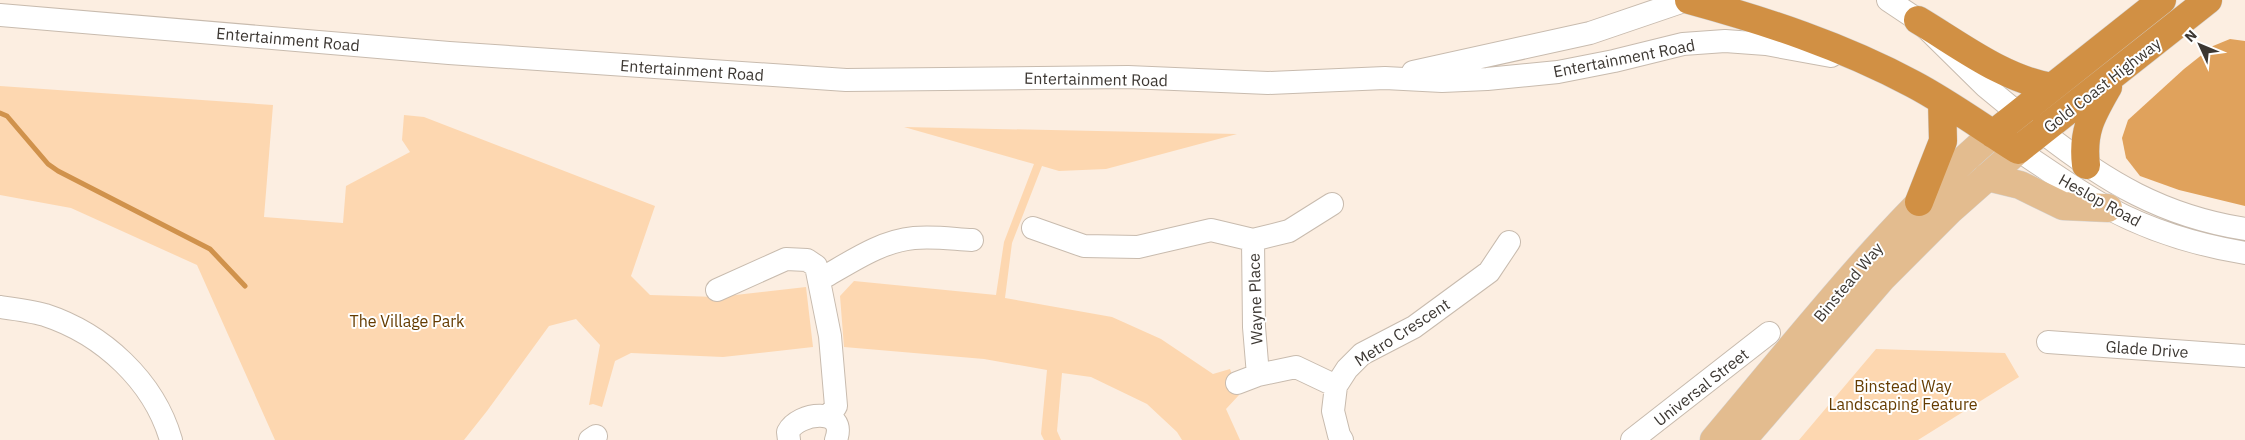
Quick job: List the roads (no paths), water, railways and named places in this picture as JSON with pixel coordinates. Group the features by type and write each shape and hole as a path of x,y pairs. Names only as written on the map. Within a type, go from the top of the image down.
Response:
{"highway":[{"path":"1688,0 1802,34 1902,79"},
{"name":"Gold Coast Highway","path":"1993,134 2162,0"},
{"name":"Gold Coast Highway","path":"2018,150 2208,0"},
{"path":"1918,20 2014,75 2038,85 2052,87"},
{"path":"2086,165 2084,152 2087,128 2090,119 2115,75"},
{"name":"Entertainment Road","path":"1902,79 1942,101 2018,150"},
{"path":"1919,202 1943,141 1942,101"},
{"path":"2018,114 2041,131"}],"main road":[{"name":"Binstead Way","path":"1714,440 1873,253 1919,202 1993,134"},
{"name":"Binstead Way","path":"1742,440 1882,278 1943,217 2018,150"},
{"path":"1987,177 2012,182 2064,206 2108,208"}],"street":[{"name":"Entertainment Road","path":"1385,78 1590,32 1688,0"},
{"path":"1888,0 1918,20 1985,86 2018,114"},
{"name":"Entertainment Road","path":"0,15 439,52 846,80 1128,77 1268,83 1385,78 1442,81 1520,76 1614,61 1684,44 1725,41 1751,42 1815,53 1866,66 1902,79"},
{"name":"Heslop Road","path":"2041,131 2086,165 2120,187 2147,200 2200,219 2245,229"},
{"name":"Heslop Road","path":"2018,150 2108,208 2134,220 2173,236 2204,245 2245,253"},
{"path":"1253,240 1289,231 1332,204"},
{"name":"Wayne Place","path":"1034,228 1084,246 1138,247 1211,230 1253,240 1254,327 1258,375"},
{"path":"820,277 826,276 881,246 895,242 929,238 972,240"},
{"name":"Metro Crescent","path":"1342,440 1333,410 1336,386 1347,369 1362,354 1414,327 1489,272 1509,242"},
{"path":"718,290 786,259 806,260 816,266 820,277 830,336 836,406 829,416"},
{"path":"0,307 44,315 76,328 107,348 127,365 143,386 156,405 171,440"},
{"name":"Universal Street","path":"1632,440 1769,333"},
{"name":"Glade Drive","path":"2048,342 2245,356"},
{"path":"1237,383 1258,375 1296,367 1336,386"},
{"path":"789,440 788,432 795,423 819,415 829,416 838,429 836,440"}],"waterway":[{"path":"0,113 7,116 48,164 58,171 210,249 245,286"}],"park label":[{"name":"The Village Park","path":"407,321"},
{"name":"Binstead Way Landscaping Feature","path":"1903,395"}]}
